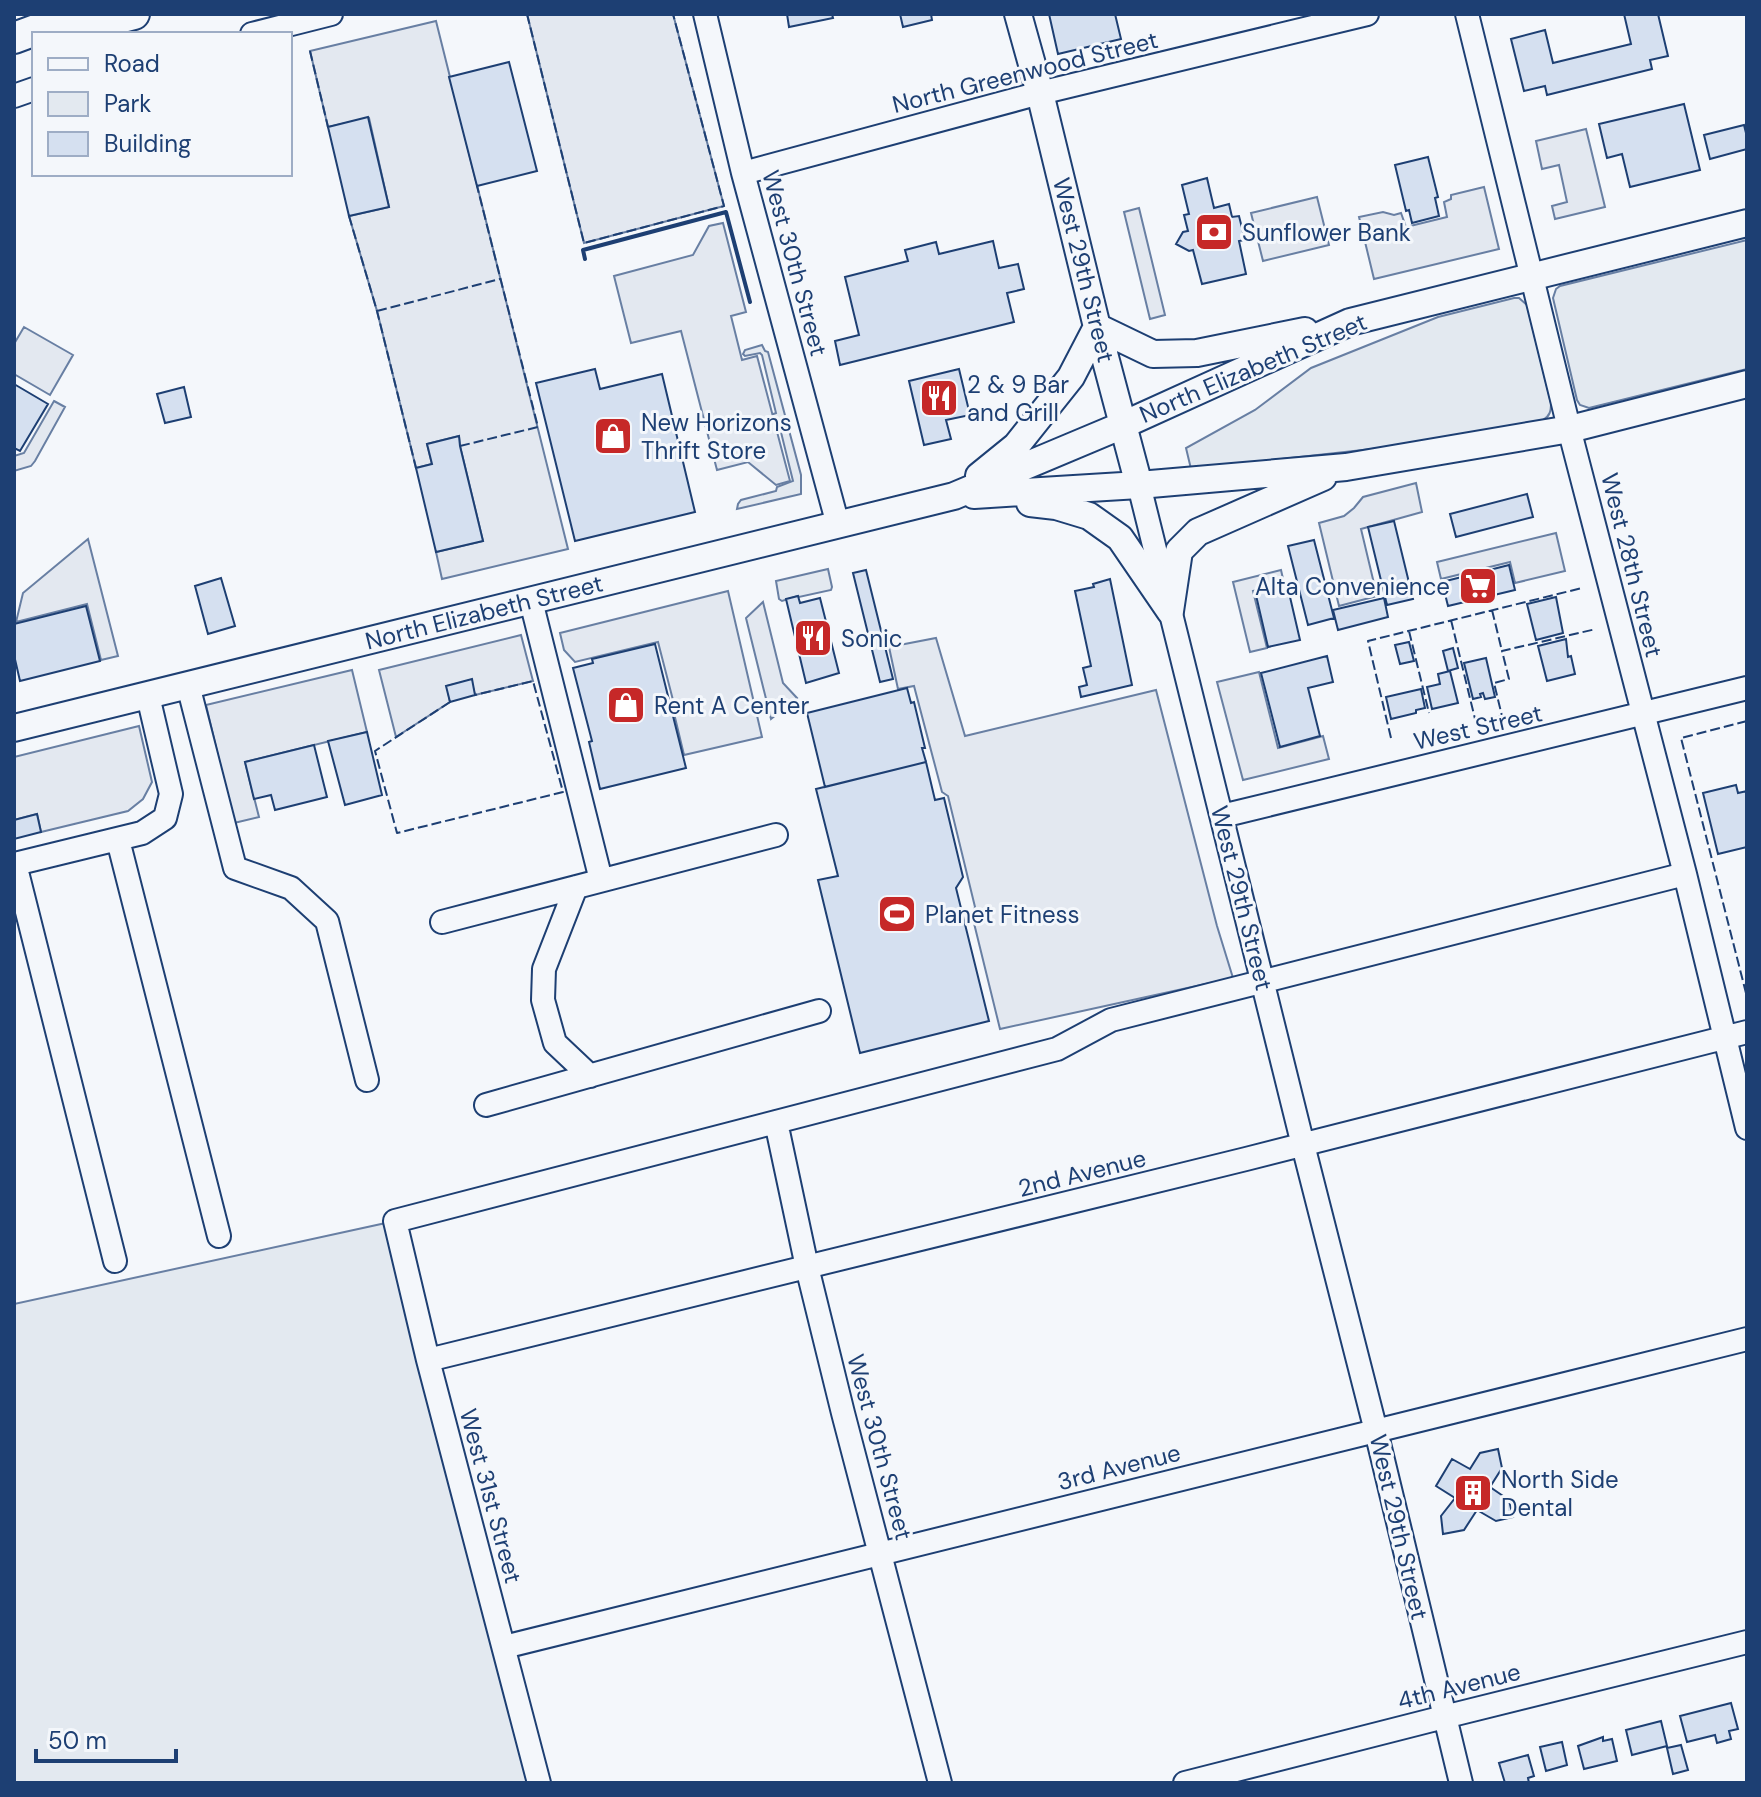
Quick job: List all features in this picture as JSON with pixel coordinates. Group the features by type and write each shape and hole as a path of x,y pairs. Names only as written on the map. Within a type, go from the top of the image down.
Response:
{"highway":[{"path":"14,38 78,14"},
{"path":"65,32 134,14"}],"main road":[{"name":"West 29th Street","path":"1018,14 1139,485"},
{"name":"North Elizabeth Street","path":"14,728 954,496 1123,425 1350,322 1747,223"},
{"path":"954,496 1016,446 1071,377 1097,327 1153,354 1197,353 1350,322"},
{"name":"North Elizabeth Street","path":"954,496 1139,485 1346,467 1570,429 1747,384"},
{"path":"1170,611 1179,551 1198,532 1346,467"},
{"path":"954,496 1056,506 1089,516 1120,538 1170,611"}],"street":[{"path":"260,32 331,14"},
{"name":"West 30th Street","path":"705,14 743,173 838,525"},
{"name":"North Greenwood Street","path":"743,173 1040,93 1367,14"},
{"name":"West 28th Street","path":"1467,14 1747,1128"},
{"name":"West 29th Street","path":"1139,485 1461,1783"},
{"path":"531,601 601,880"},
{"path":"188,685 235,868 291,888 327,921 367,1080"},
{"name":"West Street","path":"1222,816 1747,688"},
{"path":"115,1261 15,864 142,833 165,818 171,794 148,696"},
{"path":"442,922 776,835"},
{"path":"118,840 219,1236"},
{"path":"776,1122 1057,1049 1111,1020 1685,874"},
{"path":"576,887 544,969 543,1000 555,1043 590,1076"},
{"path":"486,1105 819,1011"},
{"name":"2nd Avenue","path":"428,1360 1303,1145 1747,1032"},
{"name":"West 30th Street","path":"776,1122 843,1413 940,1783"},
{"name":"West 31st Street","path":"539,1783 428,1360 395,1221 776,1122"},
{"name":"3rd Avenue","path":"504,1647 1747,1339"},
{"name":"4th Avenue","path":"1185,1783 1747,1642"}],"green space":[{"path":"1747,240 1747,369 1589,408 1580,405 1553,298 1556,289"},
{"path":"1514,298 1527,305 1551,403 1550,413 1543,420 1453,440 1191,469 1186,448 1255,410 1311,368 1438,317"},
{"path":"762,345 768,352 801,475 801,494 737,509 741,500 776,491 777,487 793,481 779,424 764,425 762,418 776,413 762,355 743,354 745,350"},
{"path":"828,569 831,590 782,601 779,599 776,581"},
{"path":"395,1221 529,1783 14,1783 14,1304"}],"shaded area":[{"path":"527,14 673,14 724,206 584,243"},
{"path":"436,21 568,549 442,579 436,552 483,541 459,436 427,444 432,464 416,468 377,311 349,216 389,207 369,118 328,127 310,51"},
{"path":"1586,129 1605,207 1555,219 1552,206 1567,202 1559,165 1542,169 1536,141"},
{"path":"1484,187 1499,249 1374,279 1359,217 1383,212 1401,213 1406,227 1447,217 1444,202 1451,199 1451,195"},
{"path":"1317,197 1329,245 1263,261 1251,213"},
{"path":"1139,208 1165,315 1150,319 1124,212"},
{"path":"723,223 746,312 731,316 742,360 757,356 790,481 776,485 748,462 717,470 681,331 631,343 614,276 693,255 709,226"},
{"path":"24,327 73,355 50,395 14,374 14,344"},
{"path":"54,401 65,407 35,461 31,466 14,471 14,456 24,453"},
{"path":"1416,483 1422,512 1361,529 1377,596 1339,606 1319,523 1344,516 1363,497"},
{"path":"1556,533 1565,571 1515,583 1510,562 1441,579 1437,562"},
{"path":"88,539 118,656 101,660 87,604 16,622 23,593"},
{"path":"1281,570 1284,583 1253,591 1267,648 1250,652 1233,582"},
{"path":"728,591 762,737 684,755 658,642 575,662 564,650 560,633"},
{"path":"763,602 783,683 797,698 771,719 746,618"},
{"path":"521,635 533,681 475,695 471,680 447,686 450,702 396,737 379,670"},
{"path":"936,638 965,736 1156,690 1233,978 1000,1029 972,915 975,907 948,796 942,792 914,686 898,689 889,647"},
{"path":"352,670 367,732 245,762 259,817 234,823 206,705"},
{"path":"1259,672 1278,748 1323,736 1329,759 1243,780 1217,682"},
{"path":"139,726 152,782 143,799 128,811 41,832 37,814 14,820 14,757"}],"building":[{"path":"787,14 832,14 833,18 789,27"},
{"path":"900,14 931,14 932,20 903,27"},
{"path":"1049,14 1115,14 1121,39 1058,54"},
{"path":"1624,14 1658,14 1668,56 1650,60 1652,69 1547,95 1545,86 1524,91 1511,39 1545,30 1553,63 1631,44"},
{"path":"509,62 537,171 477,186 449,77"},
{"path":"1684,104 1700,170 1630,187 1622,154 1607,158 1599,124"},
{"path":"368,117 389,207 349,216 328,127"},
{"path":"1744,125 1747,149 1710,159 1704,135"},
{"path":"1428,157 1438,197 1435,198 1439,216 1412,223 1395,165"},
{"name":"Sunflower Bank","path":"1207,178 1214,208 1229,204 1232,217 1239,216 1245,240 1239,241 1246,274 1202,284 1193,250 1176,244 1183,232 1188,231 1184,215 1189,214 1182,185"},
{"path":"993,241 999,268 1018,264 1024,289 1007,293 1014,322 840,365 835,341 859,335 845,277 908,261 905,250 936,242 939,254"},
{"name":"New Horizons Thrift Store","path":"595,369 600,389 662,374 695,512 575,541 536,383"},
{"name":"2 & 9 Bar and Grill","path":"959,369 970,415 946,420 951,439 924,445 909,381"},
{"path":"14,384 48,404 20,451 14,448"},
{"path":"184,387 191,417 165,423 157,394"},
{"path":"459,436 483,541 436,552 416,468 432,464 427,444"},
{"path":"1527,494 1533,517 1456,537 1450,514"},
{"path":"1394,521 1413,599 1387,605 1368,527"},
{"path":"1314,540 1334,618 1308,625 1288,546"},
{"name":"Alta Convenience","path":"1509,565 1515,590 1448,606 1442,582"},
{"path":"866,570 893,679 880,682 853,573"},
{"path":"221,578 235,626 208,634 195,586"},
{"path":"1110,579 1132,685 1081,697 1079,687 1087,685 1083,668 1091,666 1075,591"},
{"path":"1287,584 1300,640 1268,647 1255,591"},
{"name":"Sonic","path":"798,596 800,603 820,598 839,673 806,683 786,599"},
{"path":"1556,597 1563,633 1536,640 1527,604"},
{"path":"1384,598 1388,617 1338,630 1333,610"},
{"path":"86,606 100,661 20,681 14,655 14,624"},
{"path":"1566,639 1568,657 1571,656 1575,674 1547,681 1538,646"},
{"path":"1409,642 1414,661 1400,664 1395,645"},
{"name":"Rent A Center","path":"655,644 686,768 600,789 589,742 592,741 573,668 593,663 592,659"},
{"path":"1453,648 1458,668 1448,671 1443,651"},
{"path":"1327,656 1333,682 1308,688 1320,736 1280,747 1261,673"},
{"path":"1486,658 1495,697 1485,699 1483,693 1481,697 1473,699 1464,663"},
{"path":"1450,671 1458,703 1432,709 1427,687 1440,684 1438,674"},
{"path":"472,679 475,695 450,702 446,686"},
{"path":"907,688 911,703 914,702 926,762 825,787 807,713"},
{"path":"1421,689 1425,708 1391,719 1386,697"},
{"path":"367,732 382,795 345,805 328,741"},
{"path":"314,745 327,797 275,810 271,795 254,799 245,762"},
{"path":"926,762 935,800 944,798 963,877 956,888 989,1021 860,1053 818,880 838,876 816,789"},
{"path":"1736,785 1738,793 1747,791 1747,847 1718,854 1703,793"},
{"path":"37,814 41,832 14,839 14,820"},
{"name":"North Side Dental","path":"1498,1449 1502,1468 1490,1487 1509,1500 1513,1517 1496,1521 1477,1510 1464,1530 1443,1534 1441,1516 1455,1498 1436,1486 1452,1459 1470,1469 1480,1453"},
{"path":"1731,1703 1738,1729 1729,1731 1731,1739 1717,1743 1715,1735 1687,1742 1680,1716"},
{"path":"1661,1721 1667,1746 1632,1755 1626,1730"},
{"path":"1603,1737 1603,1741 1612,1739 1617,1761 1584,1769 1578,1746"},
{"path":"1562,1742 1567,1765 1546,1771 1540,1747"},
{"path":"1681,1745 1688,1770 1673,1774 1667,1748"},
{"path":"1528,1755 1534,1776 1528,1778 1529,1783 1505,1783 1499,1763"}],"fence":[{"path":"527,14 584,243 724,206 673,14"},
{"path":"310,51 328,127"},
{"path":"460,446 538,427 477,186"},
{"path":"349,216 377,311 416,468"},
{"path":"377,311 500,279"},
{"path":"1391,738 1368,641 1582,588"},
{"path":"1492,610 1502,651"},
{"path":"1451,620 1476,723 1502,716 1494,683 1509,679 1502,651 1596,629"},
{"path":"1409,631 1429,713"},
{"path":"450,702 375,751 397,833 563,792 533,681 475,695"},
{"path":"1747,721 1681,738 1747,997"}],"wall":[{"path":"585,259 583,250 726,212 750,302"}],"place":[{"name":"Sunflower Bank","path":"1214,232"},
{"name":"2 & 9 Bar and Grill","path":"939,398"},
{"name":"New Horizons Thrift Store","path":"613,436"},
{"name":"Alta Convenience","path":"1478,586"},
{"name":"Sonic","path":"813,638"},
{"name":"Rent A Center","path":"626,705"},
{"name":"Planet Fitness","path":"897,914"},
{"name":"North Side Dental","path":"1473,1493"}]}
